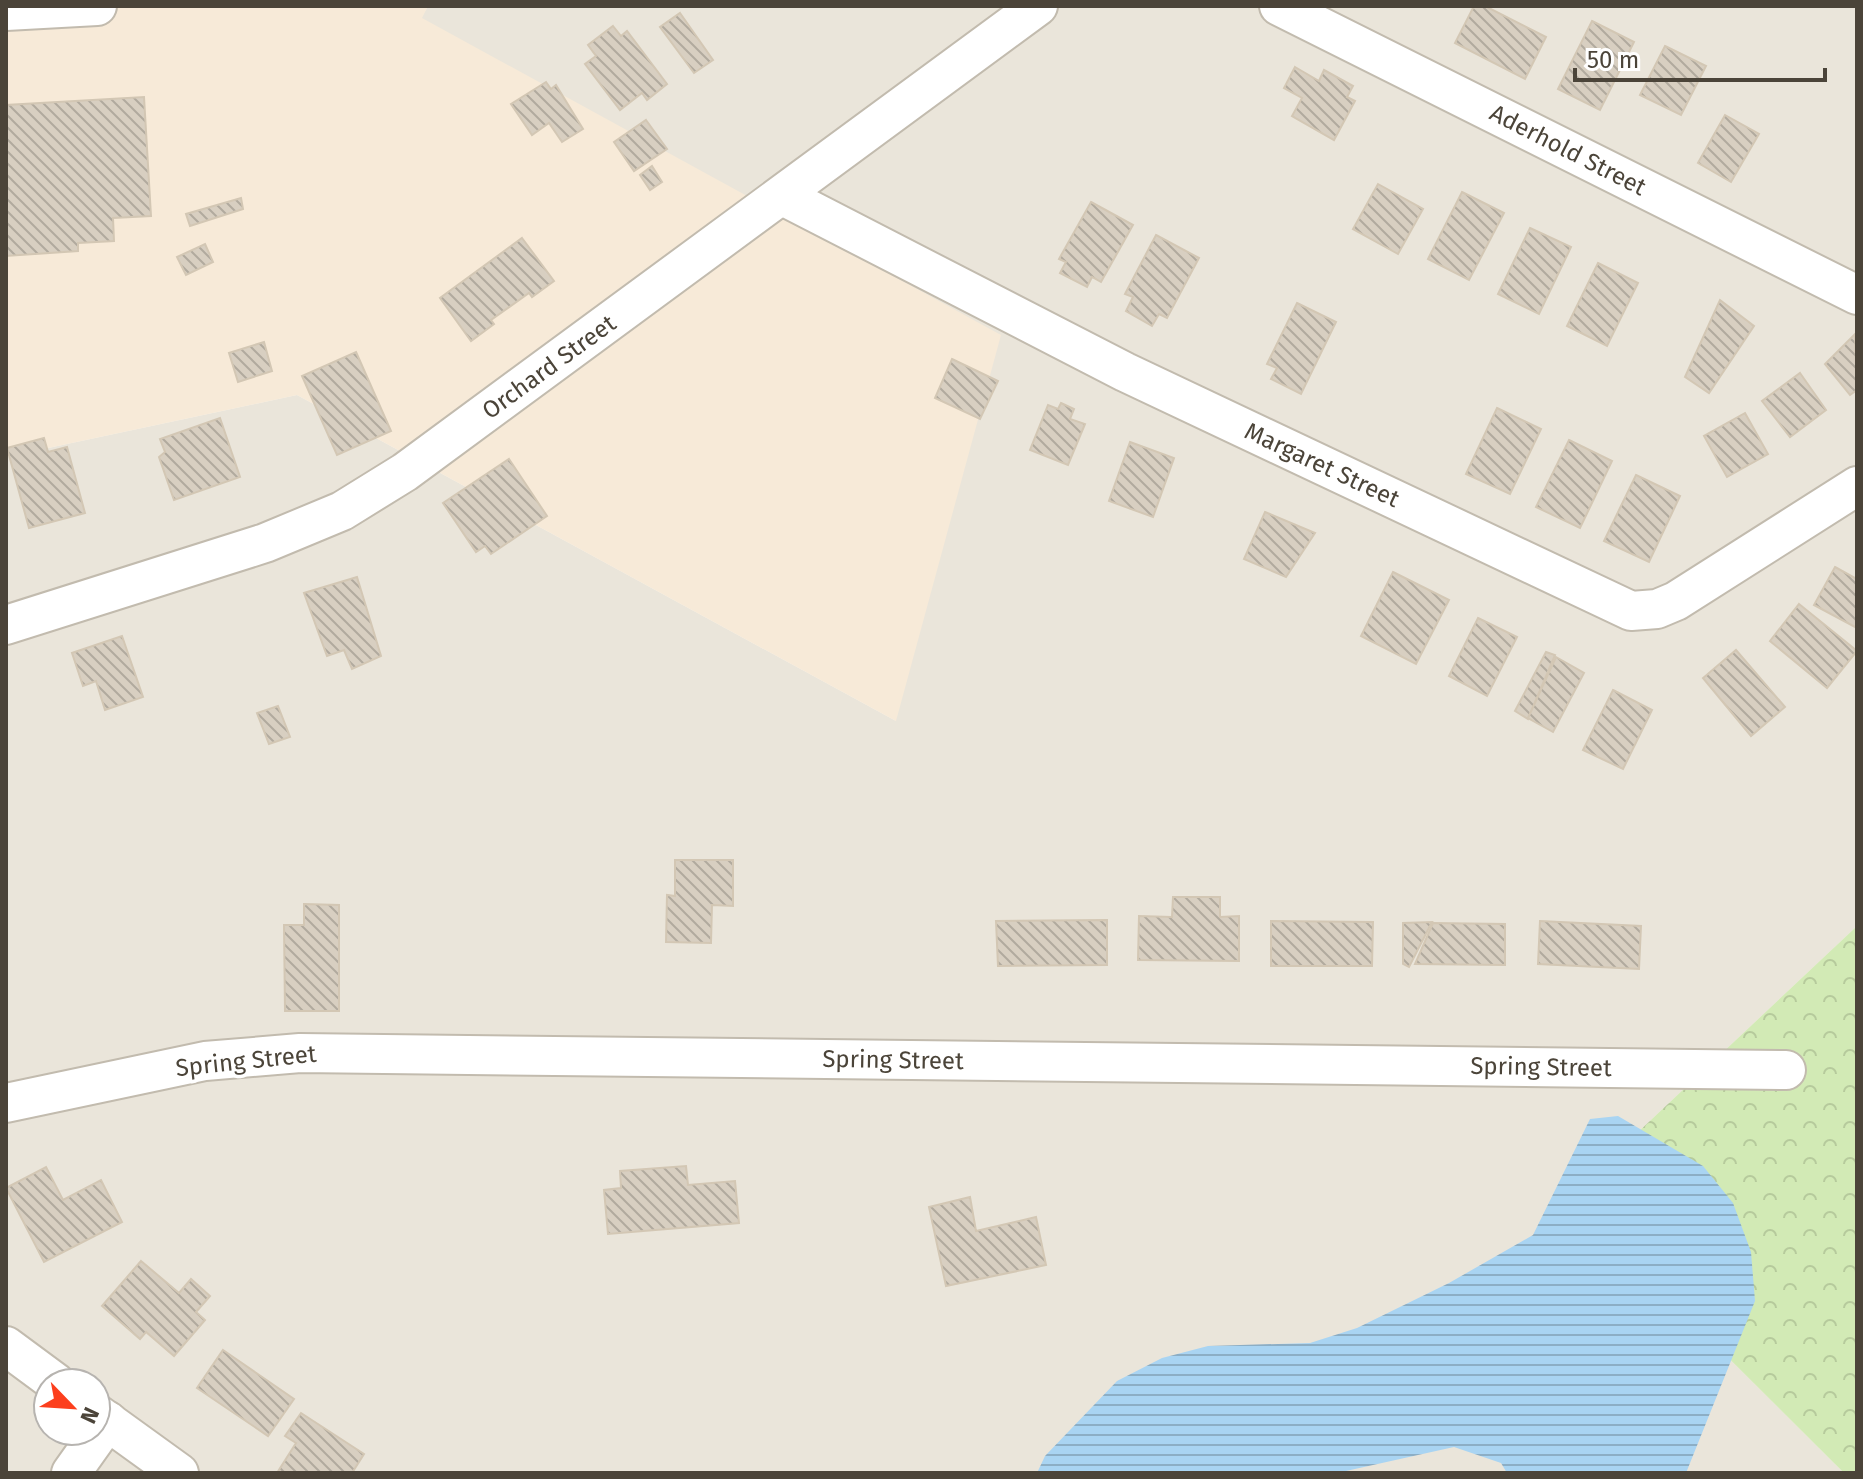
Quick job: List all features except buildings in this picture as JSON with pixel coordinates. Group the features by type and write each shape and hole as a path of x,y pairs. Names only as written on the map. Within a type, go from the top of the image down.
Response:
{"street":[{"path":"6,11 97,6"},
{"name":"Orchard Street","path":"6,625 265,543 342,511 405,472 1038,6"},
{"name":"Aderhold Street","path":"1279,6 1857,295"},
{"name":"Margaret Street","path":"783,196 1125,372 1631,611 1657,609 1676,601 1857,486"},
{"name":"Spring Street","path":"6,1103 205,1061 300,1053 1786,1070"},
{"path":"6,1346 34,1367"},
{"path":"112,1424 179,1473"},
{"path":"71,1473 85,1447"}],"shaded area":[{"path":"6,6 428,6 422,18 1001,335 896,721 297,395 6,457"},
{"path":"428,6 1857,6 1857,926 1568,1198 1844,1473 6,1473 6,457 297,395 896,721 421,18"}],"green space":[{"path":"1857,926 1857,1473 1844,1473 1568,1198"}],"water":[{"path":"1618,1116 1703,1166 1733,1203 1751,1252 1755,1301 1686,1473 1507,1473 1501,1463 1454,1447 1337,1473 1037,1473 1045,1456 1117,1381 1162,1358 1208,1346 1310,1343 1357,1328 1449,1283 1533,1235 1590,1119"}]}
